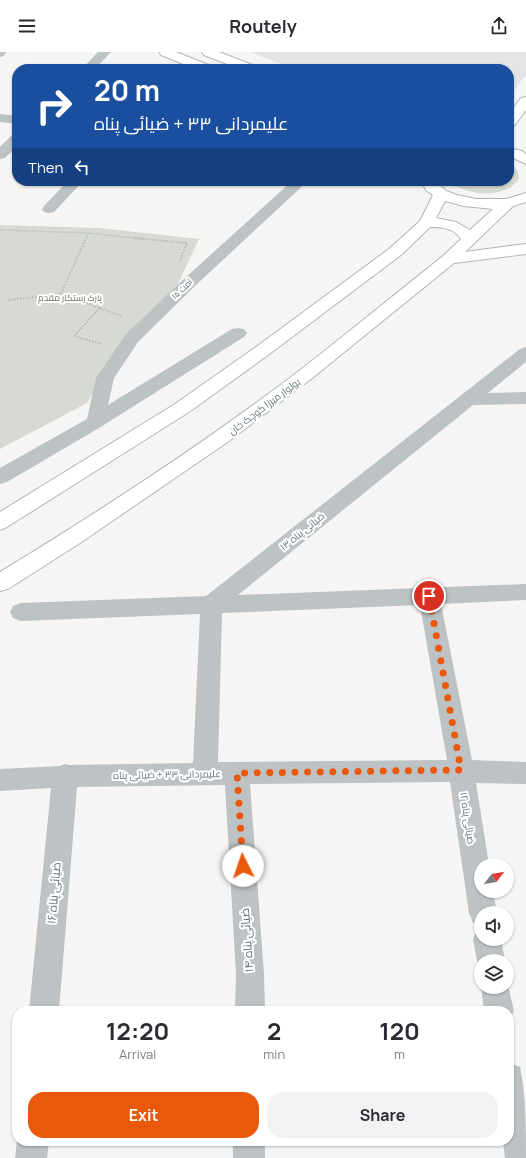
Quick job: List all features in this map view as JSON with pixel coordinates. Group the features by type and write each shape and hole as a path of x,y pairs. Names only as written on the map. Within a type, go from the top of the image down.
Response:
{"main road":[{"path":"165,52 186,64"},
{"path":"208,52 238,64"},
{"path":"514,106 526,102"},
{"path":"514,117 526,102"},
{"path":"514,153 526,160"},
{"path":"431,186 442,194 462,202 485,204 508,203 526,197"},
{"path":"0,522 182,408 395,252 426,223 442,194"},
{"path":"508,203 526,210"},
{"name":"بولوار میرزا کوچک خان","path":"0,583 73,538 222,436 304,375 449,259 508,203"},
{"path":"426,223 440,223 454,226 464,232 469,240"},
{"path":"449,259 526,249"}],"street":[{"path":"93,64 105,52"},
{"path":"0,118 12,119"},
{"path":"0,155 12,143"},
{"path":"49,209 71,186"},
{"name":"امت ۱۵","path":"96,420 105,378 132,338 191,280 295,186"},
{"path":"0,477 238,333"},
{"name":"ضیائی پناه ۱۳","path":"211,604 526,353"},
{"path":"468,399 526,398"},
{"path":"22,612 526,592"},
{"name":"ضیائی پناه ۱۲","path":"429,596 461,770 482,906"},
{"path":"205,774 211,604"},
{"name":"علیمردانی ۳۳ + ضیائی پناه","path":"0,780 64,776 461,770 526,773"},
{"name":"ضیائی پناه ۱۴","path":"237,773 250,974 250,1006"},
{"name":"ضیائی پناه ۱۶","path":"44,1006 64,776"},
{"path":"496,994 497,1006"},
{"path":"514,1109 522,1158"},
{"path":"31,1158 32,1146"},
{"path":"249,1146 249,1158"}],"path":[{"path":"0,230 88,233 187,243 179,262"},
{"path":"61,294 88,233"},
{"path":"8,300 61,294 127,318"},
{"path":"100,308 74,336 104,344"}],"shaded area":[{"path":"250,52 526,52 526,74 514,91 514,64 281,64"}],"green space":[{"path":"514,167 518,173 519,178 514,184"},
{"path":"456,186 512,186 506,190 496,193 465,190"},
{"name":"پارک رستگار مقدم","path":"0,225 99,228 199,239 174,292 119,348 87,403 0,449"}],"route":[{"path":"243,866 237,773 461,770 429,596"}]}
